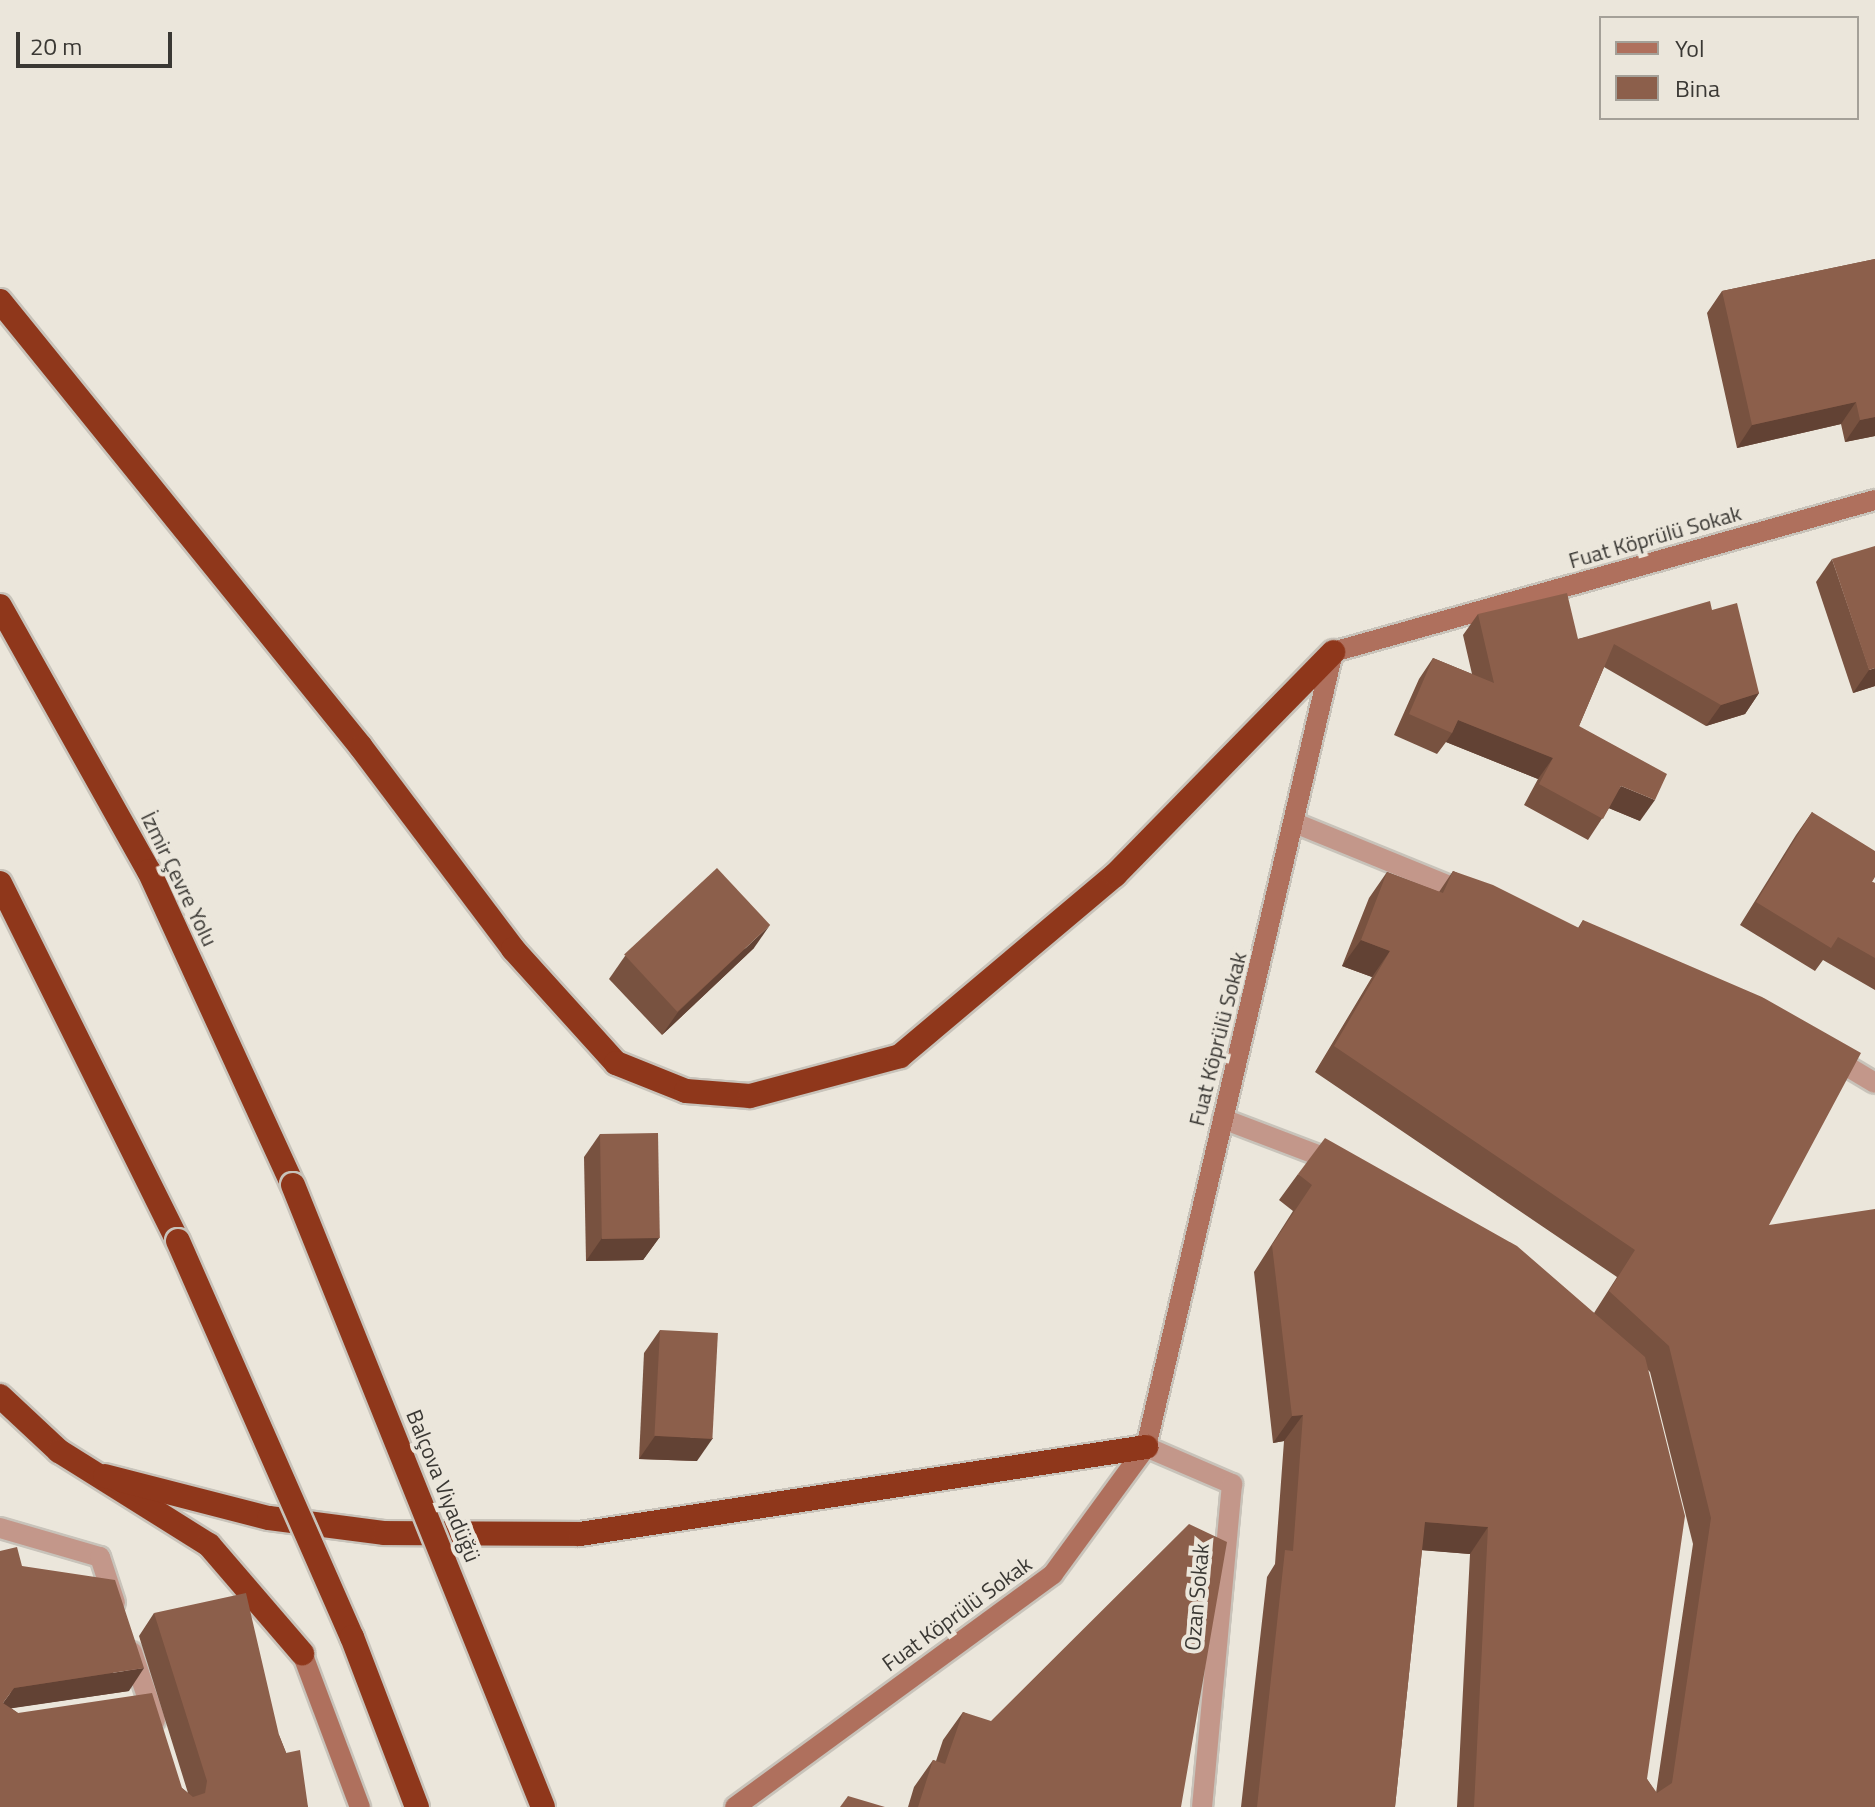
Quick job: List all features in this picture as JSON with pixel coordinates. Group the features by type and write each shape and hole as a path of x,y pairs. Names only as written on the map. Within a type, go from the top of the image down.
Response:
{"highway":[{"path":"0,301 361,747 513,949 616,1063 686,1091 750,1096 900,1056 1115,875 1333,652"},
{"name":"İzmir Çevre Yolu","path":"0,606 149,871 293,1185"},
{"path":"0,883 178,1241 352,1637 417,1807"},
{"name":"Balçova Viyadüğü","path":"293,1185 543,1807"},
{"path":"0,1396 59,1451 105,1476 209,1545 302,1653"},
{"path":"105,1476 269,1518 385,1533 580,1534 1146,1447"}],"main road":[{"name":"Fuat Köprülü Sokak","path":"735,1807 1053,1574 1146,1447 1333,652 1875,500"},
{"path":"302,1653 360,1807"}],"street":[{"path":"1295,823 1498,905"},
{"path":"1809,1044 1875,1083"},
{"path":"1223,1119 1363,1177"},
{"name":"Ozan Sokak","path":"1146,1447 1232,1484 1202,1807"},
{"path":"0,1528 100,1557 162,1746"},
{"path":"119,1705 149,1701"}],"building":[{"path":"1875,259 1875,417 1860,420 1856,402 1752,425 1722,291"},
{"path":"1875,546 1875,668 1869,670 1832,559"},
{"path":"1567,593 1578,639 1710,601 1712,610 1737,603 1759,693 1721,705 1614,644 1579,726 1667,774 1655,800 1621,786 1603,819 1539,784 1553,758 1458,720 1452,733 1409,714 1433,658 1494,683 1478,614"},
{"path":"1812,812 1875,851 1875,877 1872,882 1875,883 1875,958 1838,937 1831,948 1756,902"},
{"path":"717,868 770,925 677,1012 624,955"},
{"path":"1453,871 1493,885 1579,928 1583,920 1762,997 1861,1053 1769,1225 1875,1209 1875,1807 1474,1807 1488,1527 1425,1522 1395,1807 1257,1807 1285,1550 1293,1551 1303,1415 1292,1416 1272,1245 1312,1185 1298,1174 1325,1138 1517,1246 1645,1357 1685,1516 1647,1779 1657,1793 1672,1783 1711,1518 1669,1346 1609,1291 1635,1250 1334,1046 1390,951 1361,940 1387,872 1443,893"},
{"path":"658,1133 660,1238 602,1239 600,1134"},
{"path":"660,1330 718,1333 712,1439 654,1436"},
{"path":"1189,1524 1227,1542 1181,1807 918,1807 933,1760 945,1764 963,1712 991,1721"},
{"path":"17,1547 22,1566 115,1580 144,1668 14,1688 3,1703 18,1713 152,1693 182,1788 193,1797 205,1793 207,1781 154,1613 246,1593 279,1735 286,1753 300,1750 308,1807 0,1807 0,1551"},
{"path":"848,1796 885,1807 840,1807"}]}
